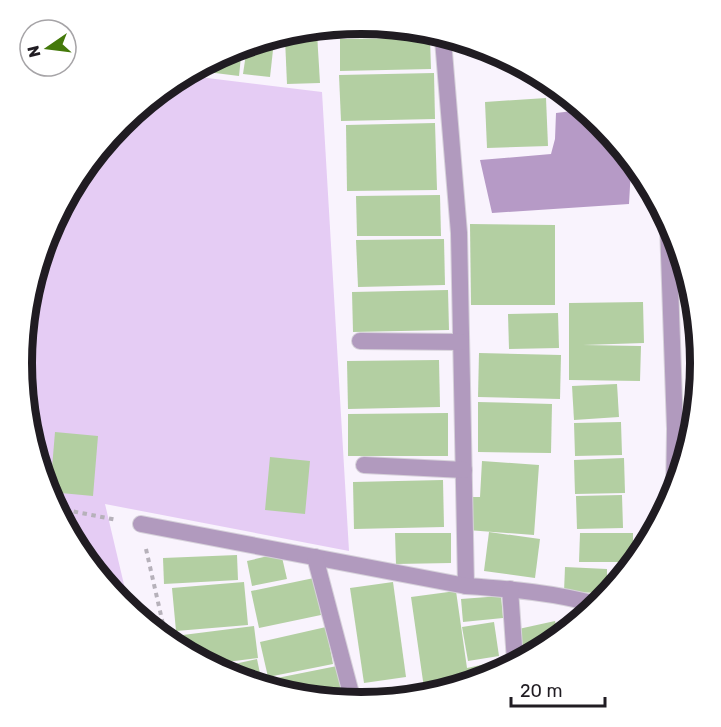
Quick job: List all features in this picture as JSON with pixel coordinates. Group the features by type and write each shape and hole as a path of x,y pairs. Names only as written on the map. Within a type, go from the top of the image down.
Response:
{"street":[{"path":"443,45 459,233 466,586"},
{"path":"669,250 675,461"},
{"path":"360,341 461,342"},
{"path":"364,465 464,470"},
{"path":"141,524 466,586 510,589 587,601"},
{"path":"315,557 350,692"},
{"path":"510,589 515,654"}],"path":[{"path":"65,510 141,524 164,628"}],"shaded area":[{"path":"199,77 322,92 349,551 105,504 126,594 99,564 65,509 49,469 34,406 32,342 34,321 49,258 65,218 99,163 128,131 160,102"},
{"path":"571,111 622,163 631,176 629,204 492,213 480,160 551,154 555,139 556,113"}],"building":[{"path":"359,34 389,36 359,38"},
{"path":"317,37 320,83 287,84 285,44"},
{"path":"410,38 430,42 431,69 340,71 340,39"},
{"path":"273,46 270,77 243,74 246,56"},
{"path":"241,58 239,76 208,72"},
{"path":"434,73 435,119 341,121 339,75"},
{"path":"546,98 548,146 487,148 485,102"},
{"path":"435,123 437,190 347,191 346,125"},
{"path":"440,195 441,236 357,236 356,196"},
{"path":"470,224 555,225 555,305 471,305"},
{"path":"444,239 445,285 358,287 356,240"},
{"path":"448,290 449,330 353,332 352,292"},
{"path":"643,302 644,343 583,345 641,346 640,381 569,380 569,303"},
{"path":"558,313 559,348 509,349 508,314"},
{"path":"479,353 561,355 560,399 478,397"},
{"path":"439,360 440,407 348,409 347,361"},
{"path":"617,384 619,417 574,420 572,386"},
{"path":"478,402 552,404 551,453 478,452"},
{"path":"448,413 448,456 348,456 348,414"},
{"path":"621,422 622,455 575,456 574,423"},
{"path":"55,432 98,436 93,496 59,493 51,475"},
{"path":"270,457 310,461 305,514 265,510"},
{"path":"624,458 625,493 575,494 574,460"},
{"path":"482,461 539,465 534,535 467,530 469,497 480,497"},
{"path":"443,480 444,527 354,529 353,482"},
{"path":"622,495 623,528 577,529 576,496"},
{"path":"489,532 540,539 535,578 484,571"},
{"path":"395,533 451,533 451,563 396,564"},
{"path":"580,533 633,533 633,548 623,562 579,562"},
{"path":"281,553 287,579 252,586 247,561"},
{"path":"237,555 238,580 164,584 163,558"},
{"path":"565,567 607,569 607,581 596,593 564,592"},
{"path":"314,578 321,615 259,628 251,591"},
{"path":"244,582 248,625 176,631 172,588"},
{"path":"393,582 406,677 364,683 350,588"},
{"path":"456,591 467,668 503,660 466,675 424,686 411,597"},
{"path":"501,596 503,618 463,622 461,599"},
{"path":"555,621 557,628 519,652 514,630"},
{"path":"494,622 499,656 468,661 462,627"},
{"path":"254,626 258,658 224,662 176,636"},
{"path":"326,627 333,664 268,677 260,642"},
{"path":"257,659 261,677 255,675 230,665"},
{"path":"337,666 342,692 318,690 270,679"}]}
